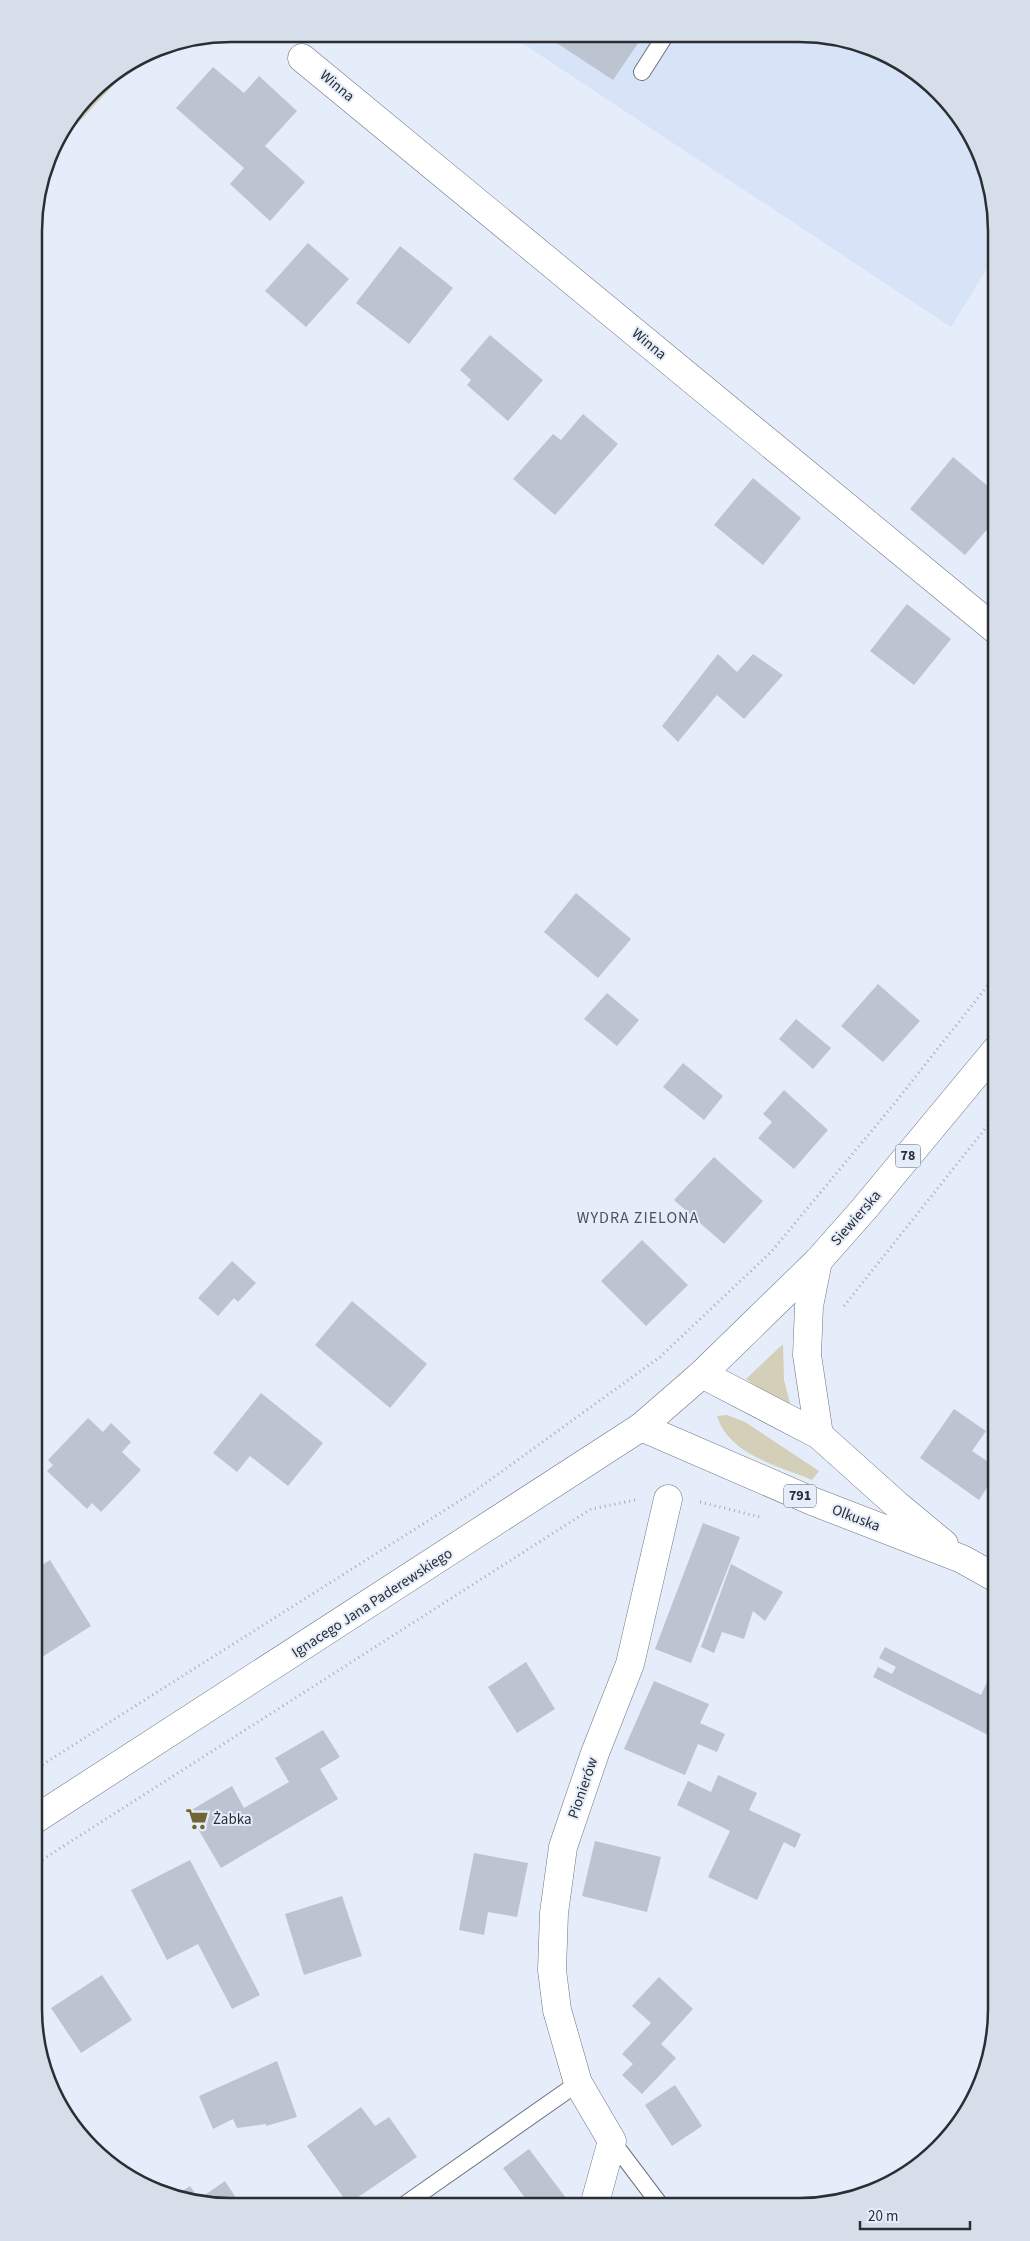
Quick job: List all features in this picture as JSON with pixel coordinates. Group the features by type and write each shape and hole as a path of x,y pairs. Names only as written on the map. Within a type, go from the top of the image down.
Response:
{"main road":[{"name":"Winna","path":"302,58 988,623"},
{"name":"Siewierska","path":"702,1374 818,1261 864,1209 988,1060"},
{"path":"818,1261 809,1306 808,1355 819,1435"},
{"name":"Ignacego Jana Paderewskiego","path":"42,1815 641,1427 702,1374"},
{"name":"Olkuska","path":"702,1374 819,1435 897,1505 962,1559"},
{"name":"Olkuska","path":"641,1427 812,1501 962,1559 988,1574"},
{"name":"Pionierów","path":"612,2141 578,2083 557,2010 552,1970 554,1912 563,1848 595,1753 630,1664 668,1498"},
{"path":"596,2198 612,2141"}],"lane":[{"path":"642,72 661,42"},
{"path":"414,2198 578,2083"},
{"path":"612,2141 655,2198"}],"path":[{"path":"42,1765 472,1493 660,1357 771,1252 888,1112 988,985"},
{"path":"839,1312 988,1125"},
{"path":"42,1860 591,1509 639,1499 686,1498 768,1519"}],"shaded area":[{"path":"521,42 798,42 823,44 871,57 904,74 941,107 956,126 973,159 984,195 988,232 988,267 951,327"},
{"path":"118,81 72,129 89,107"},
{"path":"783,1344 784,1380 792,1411 746,1379"},
{"path":"727,1415 745,1422 819,1471 812,1480 771,1464 744,1450 723,1429 717,1416"}],"building":[{"path":"555,42 639,42 613,80"},
{"path":"213,67 244,93 259,76 297,111 265,146 305,182 270,221 230,184 244,168 176,108"},
{"path":"308,243 349,279 306,327 265,291"},
{"path":"400,246 453,288 409,344 356,303"},
{"path":"490,335 543,380 508,421 467,385 471,380 460,370"},
{"path":"583,414 618,444 555,515 513,479 553,434 561,440"},
{"path":"953,457 988,486 988,528 965,555 910,509"},
{"path":"753,478 801,518 763,565 714,525"},
{"path":"907,604 951,639 914,685 870,651"},
{"path":"718,654 737,672 753,654 783,675 744,719 717,695 678,742 662,726"},
{"path":"576,893 631,939 598,978 544,932"},
{"path":"878,984 920,1021 883,1062 841,1026"},
{"path":"607,993 639,1020 617,1046 584,1019"},
{"path":"796,1019 831,1048 813,1069 779,1039"},
{"path":"683,1063 723,1096 704,1120 663,1087"},
{"path":"784,1090 828,1130 794,1169 758,1138 772,1122 763,1114"},
{"path":"714,1157 763,1201 724,1244 674,1200"},
{"path":"642,1240 688,1285 646,1326 601,1281"},
{"path":"232,1261 256,1283 238,1302 234,1298 218,1316 198,1298"},
{"path":"352,1301 427,1364 390,1408 315,1345"},
{"path":"261,1393 323,1443 288,1486 250,1456 237,1472 213,1453"},
{"path":"954,1409 986,1431 972,1451 988,1462 988,1486 979,1500 920,1458"},
{"path":"88,1418 103,1432 111,1423 131,1442 122,1452 141,1470 101,1512 92,1503 87,1509 47,1471 53,1465 48,1460"},
{"path":"703,1523 740,1537 691,1663 655,1649"},
{"path":"50,1560 91,1626 42,1657 42,1565"},
{"path":"731,1564 783,1592 765,1621 753,1611 744,1639 722,1632 714,1653 701,1647"},
{"path":"885,1647 981,1695 988,1680 988,1735 873,1677 878,1667 892,1674 896,1667 879,1658"},
{"path":"526,1662 555,1709 517,1733 488,1687"},
{"path":"654,1681 709,1704 700,1723 725,1734 717,1752 698,1744 685,1775 624,1749"},
{"path":"323,1730 340,1757 320,1769 338,1799 221,1868 188,1812 232,1786 244,1808 289,1782 275,1758"},
{"path":"718,1775 757,1793 749,1810 801,1834 795,1848 784,1842 757,1900 708,1877 730,1831 677,1805 688,1781 711,1792"},
{"path":"595,1841 661,1857 647,1912 582,1896"},
{"path":"474,1853 528,1863 517,1917 488,1912 484,1935 459,1930"},
{"path":"190,1860 260,1995 232,2009 198,1944 167,1960 131,1890"},
{"path":"342,1896 362,1956 304,1975 285,1914"},
{"path":"102,1975 132,2020 81,2053 51,2008"},
{"path":"659,1977 693,2009 661,2044 676,2058 642,2094 622,2075 633,2064 622,2054 651,2023 632,2006"},
{"path":"277,2061 297,2117 266,2126 266,2124 237,2128 233,2119 213,2129 199,2096"},
{"path":"675,2085 702,2126 672,2146 645,2105"},
{"path":"361,2107 375,2126 389,2117 417,2157 357,2198 344,2198 307,2146"},
{"path":"529,2149 566,2198 525,2198 503,2168"},
{"path":"225,2181 236,2198 219,2198 203,2196"},
{"path":"190,2186 196,2195 182,2192"}],"place":[{"name":"Żabka","path":"197,1819"}],"district":[{"name":"WYDRA ZIELONA","path":"638,1218"}]}
